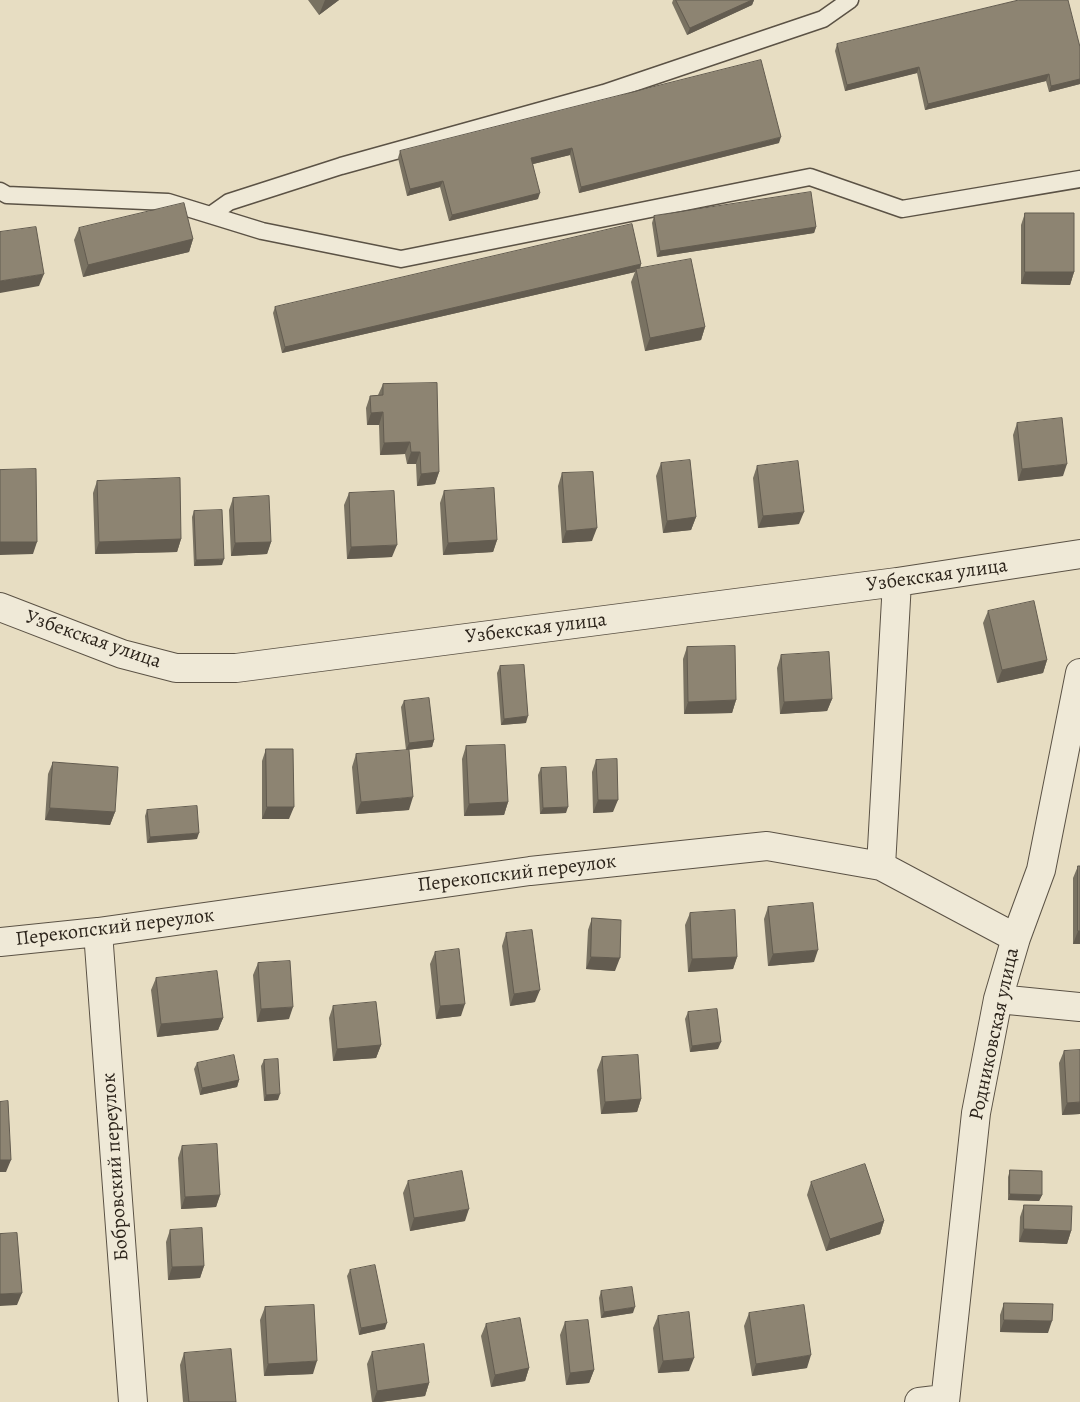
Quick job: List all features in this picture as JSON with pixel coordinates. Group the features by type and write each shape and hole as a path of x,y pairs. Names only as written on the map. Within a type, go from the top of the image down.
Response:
{"street":[{"name":"Узбекская улица","path":"0,607 122,654 176,668 236,668 897,582 1080,554"},
{"path":"881,866 897,582"},
{"name":"Родниковская улица","path":"936,1401 976,1113 998,999 1016,938 1041,870 1080,673"},
{"name":"Перекопский переулок","path":"0,942 98,932 530,871 767,846 881,866 1016,938"},
{"name":"Бобровский переулок","path":"98,932 133,1402"},
{"path":"998,999 1080,1007"}],"lane":[{"path":"212,214 229,202 341,166 613,90 823,19 850,0"},
{"path":"0,191 7,195 168,202 212,214 262,231 401,259 810,177 902,209 1080,178"}],"building":[{"path":"676,0 752,0 690,28"},
{"path":"1019,0 1068,0 1080,47 1080,79 1051,86 1049,74 928,104 919,67 847,85 837,44"},
{"path":"761,60 781,137 581,187 572,148 531,158 540,193 452,215 443,181 410,189 400,151"},
{"path":"811,192 816,227 660,251 654,216"},
{"path":"184,203 193,239 88,265 79,228"},
{"path":"1025,213 1074,213 1074,272 1025,272"},
{"path":"632,224 641,264 285,347 275,307"},
{"path":"36,227 44,274 0,281 0,232"},
{"path":"691,259 705,327 650,338 636,269"},
{"path":"437,383 439,472 421,474 420,452 411,452 410,442 384,443 383,412 371,413 370,396 383,395 383,384"},
{"path":"1062,418 1067,464 1022,469 1017,423"},
{"path":"690,460 696,517 667,521 661,463"},
{"path":"798,461 804,512 763,516 757,466"},
{"path":"36,469 37,542 0,542 0,470"},
{"path":"593,472 597,528 566,531 562,473"},
{"path":"180,478 181,539 99,542 97,481"},
{"path":"494,488 497,540 448,543 444,491"},
{"path":"394,491 397,545 351,547 349,493"},
{"path":"269,496 271,542 235,543 233,498"},
{"path":"222,510 224,559 196,560 194,511"},
{"path":"1034,601 1047,660 1002,670 988,611"},
{"path":"735,646 736,700 688,702 687,647"},
{"path":"829,652 832,699 784,702 781,655"},
{"path":"524,665 528,716 504,719 500,666"},
{"path":"429,698 434,740 409,743 404,701"},
{"path":"505,745 508,802 469,804 466,746"},
{"path":"266,749 293,749 294,807 267,807"},
{"path":"409,750 413,797 361,802 356,754"},
{"path":"617,759 618,800 598,800 596,760"},
{"path":"53,762 118,767 115,812 50,808"},
{"path":"566,767 568,807 543,808 541,768"},
{"path":"197,806 199,833 150,837 147,810"},
{"path":"1078,866 1080,866 1080,931 1078,931"},
{"path":"813,903 818,950 773,954 768,907"},
{"path":"735,910 737,957 692,959 690,913"},
{"path":"592,918 621,920 620,958 591,957"},
{"path":"532,930 540,990 514,994 506,933"},
{"path":"459,949 465,1004 440,1006 435,952"},
{"path":"290,961 293,1007 261,1009 258,963"},
{"path":"217,971 223,1018 161,1024 156,978"},
{"path":"376,1002 381,1045 337,1049 333,1006"},
{"path":"717,1009 721,1042 692,1046 688,1012"},
{"path":"1080,1050 1080,1102 1067,1103 1064,1051"},
{"path":"234,1055 239,1080 202,1088 197,1063"},
{"path":"638,1055 641,1099 605,1102 602,1057"},
{"path":"278,1059 280,1094 266,1095 264,1060"},
{"path":"8,1101 11,1160 0,1160 0,1102"},
{"path":"217,1144 220,1195 185,1197 182,1146"},
{"path":"865,1164 884,1221 830,1239 811,1182"},
{"path":"1010,1170 1042,1171 1042,1195 1010,1194"},
{"path":"462,1171 469,1209 414,1218 408,1181"},
{"path":"1024,1205 1072,1206 1071,1231 1024,1229"},
{"path":"202,1228 204,1266 172,1267 170,1230"},
{"path":"17,1233 22,1293 0,1294 0,1234"},
{"path":"375,1265 387,1323 361,1328 350,1270"},
{"path":"632,1287 635,1307 604,1312 601,1291"},
{"path":"1004,1303 1053,1304 1052,1321 1004,1320"},
{"path":"314,1305 317,1361 268,1364 265,1307"},
{"path":"804,1305 811,1355 756,1364 749,1313"},
{"path":"689,1312 694,1358 663,1361 658,1316"},
{"path":"520,1318 529,1368 495,1375 486,1324"},
{"path":"588,1320 594,1370 570,1373 565,1322"},
{"path":"424,1344 429,1383 377,1391 372,1352"},
{"path":"231,1349 236,1402 189,1402 184,1353"}]}
